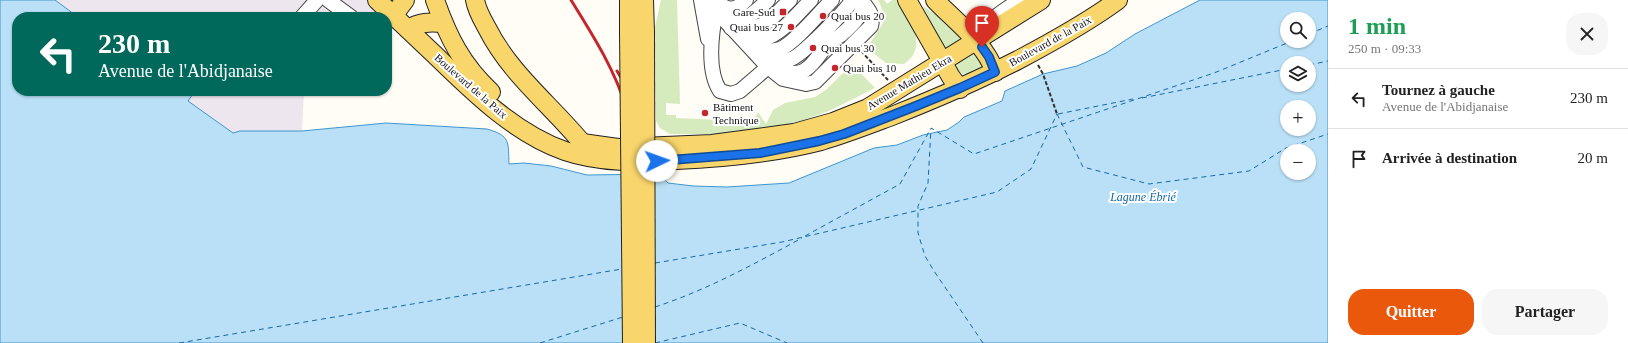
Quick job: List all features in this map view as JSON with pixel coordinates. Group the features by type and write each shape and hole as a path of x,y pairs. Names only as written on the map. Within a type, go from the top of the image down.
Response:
{"main road":[{"name":"Boulevard de la Paix","path":"377,0 389,12"},
{"path":"393,16 405,0"},
{"name":"Boulevard de la Paix","path":"435,0 443,23 460,56 480,81 499,99 522,116 551,133 583,144 618,148 669,146"},
{"path":"475,0 477,10 492,38 505,57 535,93 570,128 583,144"},
{"path":"629,0 637,32 646,343"},
{"path":"632,343 637,32 644,0"},
{"path":"907,0 951,77 960,88"},
{"path":"935,0 979,39 995,72"},
{"name":"Avenue Mathieu Ekra","path":"669,146 712,144 794,133 833,122 868,108 1041,0"},
{"name":"Boulevard de la Paix","path":"393,16 494,108 517,126 546,143 565,151 587,157 609,160 657,161 760,153 844,134 960,88 995,72 1090,19 1118,0"},
{"path":"408,29 418,23 443,23"}],"street":[{"path":"306,12 317,0"},
{"path":"328,0 344,12"},
{"path":"701,0 715,84 720,91 731,94 740,91 763,63 793,59 850,4 859,1 871,12 873,19 872,26 816,82 806,84 783,80 763,63 740,37 716,5"},
{"path":"716,5 732,9 740,6 746,0"},
{"path":"716,5 733,20 742,20 751,16 768,0"},
{"path":"740,37 751,29 761,26 790,0"},
{"path":"740,37 752,40 762,40 771,37 811,0"},
{"path":"740,37 762,50 773,51 782,48 793,40 832,0"},
{"path":"979,39 988,22 1019,0"},
{"path":"711,58 716,5"}],"path":[{"path":"1045,79 1057,114"}],"shaded area":[{"path":"55,0 366,0 380,12 71,12"},
{"path":"191,96 304,96 302,131 240,131 233,133 187,101"}],"green space":[{"path":"661,0 677,0 680,104 666,103 666,115 676,115 676,118 742,121 756,116 758,112 766,124 773,110 785,103 815,97 827,89 852,64 875,88 831,110 804,120 776,127 714,134 670,134 660,128 656,121 655,27"},
{"path":"878,0 884,0 887,4 892,0 898,0 912,25 915,34 916,50 912,57 904,64 886,63 867,48 883,23 884,13"},
{"path":"923,6 957,30 960,40 947,48 942,47"},
{"path":"972,52 977,53 981,60 981,66 979,69 969,74 958,72 955,64"}],"water":[{"name":"Lagune Ébrié","path":"0,0 55,0 71,12 12,12 12,96 192,96 188,101 233,133 240,131 302,131 386,123 487,129 500,134 507,141 509,150 509,164 524,163 551,166 587,175 660,174 668,183 693,186 727,187 789,183 874,148 897,145 923,135 947,130 964,117 1002,101 1005,91 1043,74 1077,66 1106,53 1135,34 1200,0 1328,0 1328,343 0,343"}],"ferry route":[{"path":"1316,31 1328,26"},
{"path":"983,343 925,256 918,233 918,206 928,183 931,128 974,154 1214,73 1280,46"},
{"path":"1316,64 1328,61"},
{"path":"1142,98 1280,70"},
{"path":"1058,114 1133,99"},
{"path":"1057,114 1083,167 1149,184 1249,171 1286,148 1328,134"},
{"path":"655,263 782,242 997,192 1031,169 1057,114"},
{"path":"805,236 900,184 930,130"},
{"path":"655,307 712,285 802,238"},
{"path":"179,343 622,269"},
{"path":"540,343 623,317"},
{"path":"655,343 740,323 787,343"}],"railway":[{"path":"571,0 609,65 626,107 633,138 633,343"},
{"path":"617,71 633,103 640,138 641,343"}],"place":[{"name":"Gare-Sud","path":"783,12"},
{"name":"Quai bus 20","path":"823,16"},
{"name":"Quai bus 27","path":"791,27"},
{"name":"Quai bus 30","path":"813,48"},
{"name":"Quai bus 10","path":"835,68"},
{"name":"Bâtiment Technique","path":"705,113"}],"route":[{"path":"657,161 760,153 819,141 844,134 960,88 995,72 989,57 982,47"}]}
